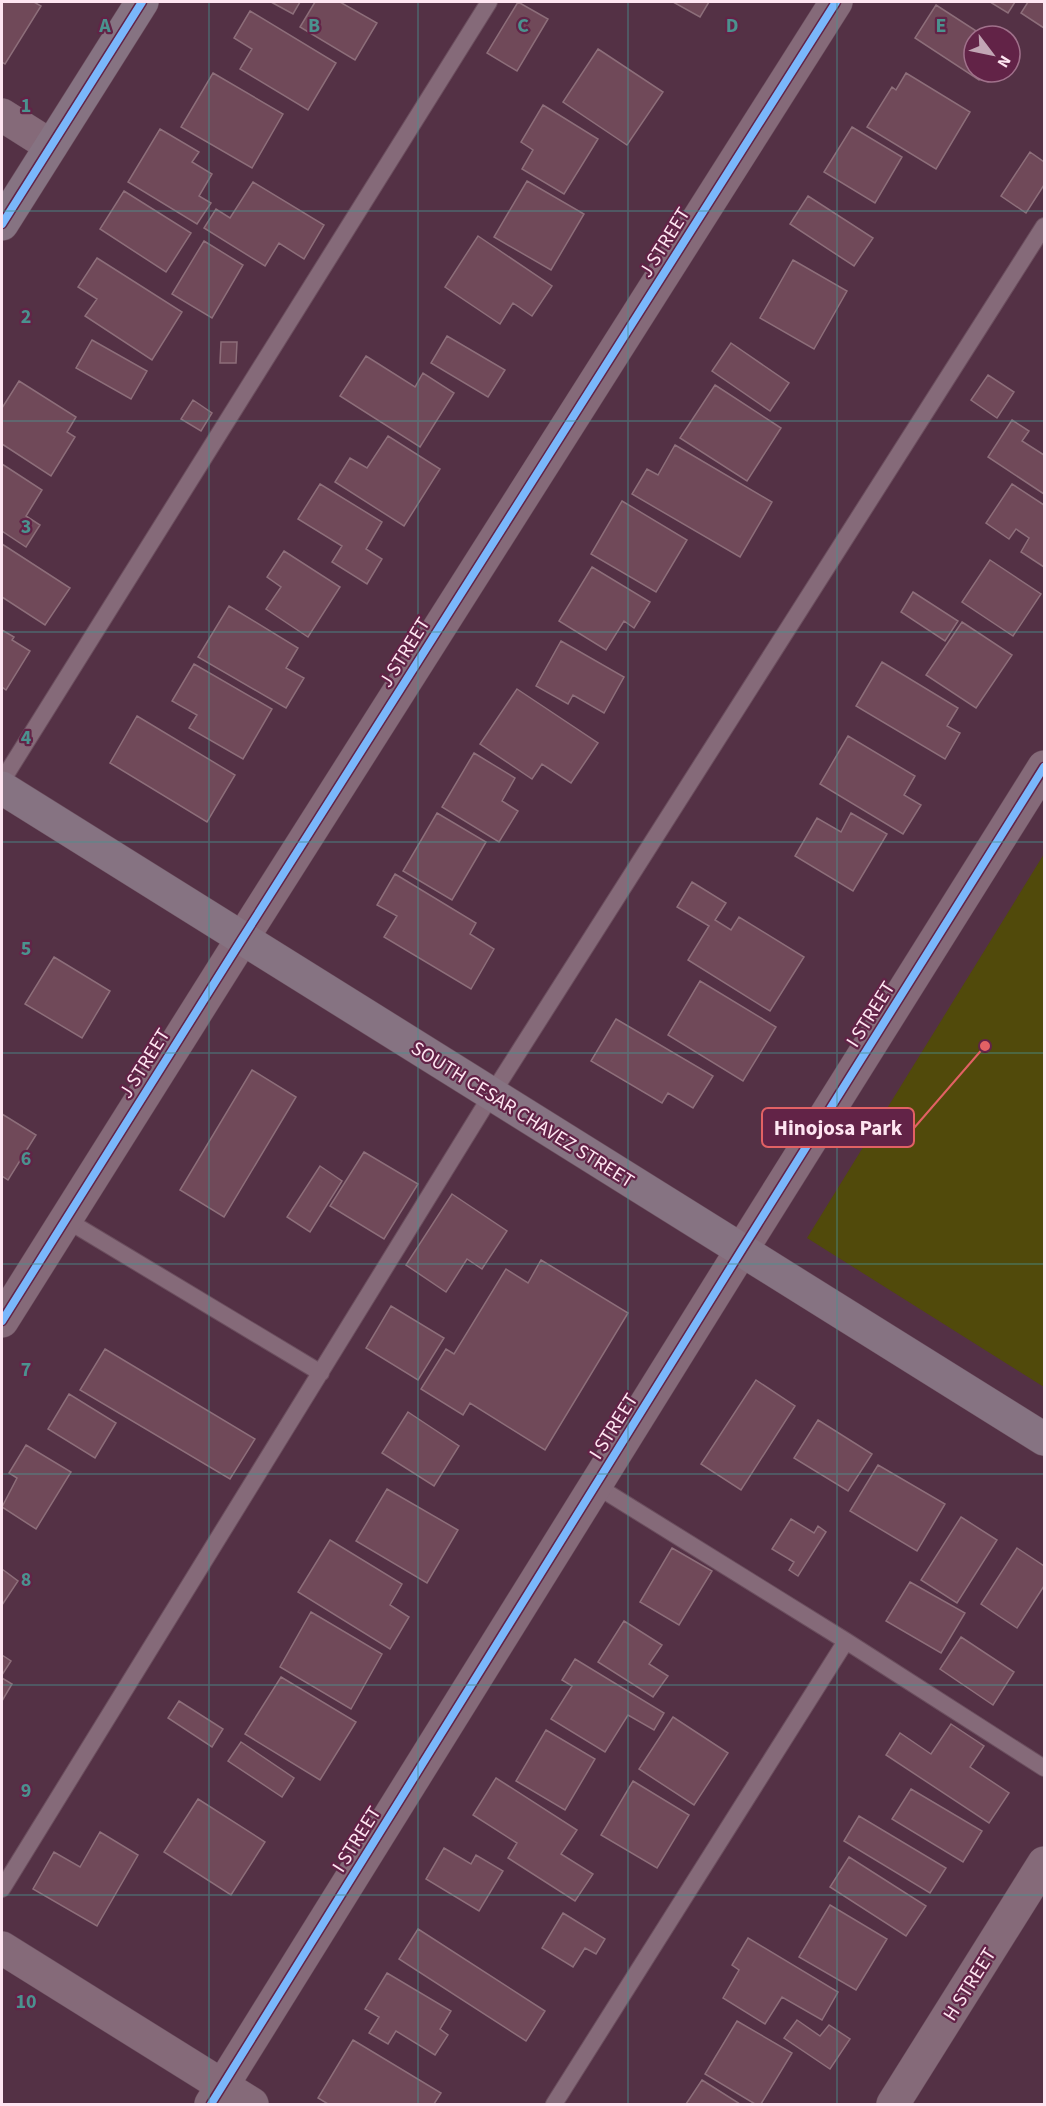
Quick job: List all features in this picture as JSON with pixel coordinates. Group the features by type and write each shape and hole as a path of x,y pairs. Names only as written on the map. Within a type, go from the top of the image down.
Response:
{"street":[{"path":"2,224 142,2"},
{"name":"J STREET","path":"2,1321 836,2"},
{"path":"2,115 51,146"},
{"name":"I STREET","path":"217,2095 1044,767"},
{"name":"SOUTH CESAR CHAVEZ STREET","path":"2,788 1044,1439"},
{"name":"H STREET","path":"893,2104 1044,1863"},
{"path":"2,1948 217,2095 252,2104"}],"lane":[{"path":"2,781 489,2"},
{"path":"2,1889 492,1094 1044,226"},
{"path":"65,1220 321,1374"},
{"path":"595,1485 846,1641 1044,1768"},
{"path":"554,2104 846,1641"}],"shaded area":[{"path":"1044,854 1044,1387 807,1238"}],"building":[{"path":"2,2 34,2 41,6 5,64 2,62"},
{"path":"271,2 300,2 293,14"},
{"path":"315,2 340,2 377,23 355,60 300,27"},
{"path":"518,2 548,19 517,71 487,53"},
{"path":"673,2 709,2 700,17"},
{"path":"990,2 1015,2 1008,13"},
{"path":"1028,2 1044,2 1044,28 1021,13"},
{"path":"936,5 965,24 962,24 962,69 915,38"},
{"path":"250,11 336,63 308,110 240,69 252,49 234,38"},
{"path":"598,49 663,92 627,145 563,102"},
{"path":"213,73 283,114 252,168 181,127"},
{"path":"906,73 970,112 936,169 867,127 892,87 896,90"},
{"path":"543,105 598,139 564,194 522,169 533,150 521,142"},
{"path":"852,127 902,157 875,203 824,172"},
{"path":"160,129 199,152 192,162 212,174 199,196 211,203 197,224 128,182"},
{"path":"1030,152 1044,162 1044,185 1026,213 1001,196"},
{"path":"527,181 584,214 551,270 494,237"},
{"path":"253,182 324,225 304,259 279,243 265,266 204,228 216,209 230,218"},
{"path":"124,191 191,233 166,272 100,229"},
{"path":"808,196 873,238 854,266 790,224"},
{"path":"478,236 552,286 532,316 513,303 500,324 445,287"},
{"path":"204,241 243,265 212,318 172,294"},
{"path":"97,258 182,312 152,360 85,316 97,299 78,287"},
{"path":"793,260 847,291 814,349 760,318"},
{"path":"447,336 505,370 488,397 431,363"},
{"path":"92,340 147,371 131,399 76,368"},
{"path":"221,342 237,342 236,363 220,363"},
{"path":"731,343 789,383 770,411 712,371"},
{"path":"366,356 415,387 423,373 454,393 420,447 340,396"},
{"path":"988,375 1014,392 997,418 971,400"},
{"path":"19,381 76,417 67,432 75,437 51,476 2,444 2,408"},
{"path":"715,385 781,428 747,481 680,438"},
{"path":"193,400 212,413 201,431 181,419"},
{"path":"1012,420 1029,431 1022,441 1044,455 1044,494 988,457"},
{"path":"388,436 440,469 404,526 335,482 350,458 367,468"},
{"path":"675,445 772,502 740,557 632,494 647,469 658,475"},
{"path":"2,464 42,490 26,516 40,525 26,547 2,531"},
{"path":"320,484 382,522 366,549 382,559 367,584 332,562 342,546 298,519"},
{"path":"1012,484 1044,505 1044,567 1021,552 1029,538 1016,529 1009,539 986,523"},
{"path":"622,501 687,540 656,592 591,554"},
{"path":"2,544 70,588 45,625 2,597"},
{"path":"284,551 340,587 308,637 266,609 281,587 267,577"},
{"path":"990,560 1041,594 1013,636 962,602"},
{"path":"592,567 650,602 634,628 624,621 606,650 559,621"},
{"path":"913,592 958,621 945,641 901,612"},
{"path":"229,606 298,648 286,668 304,678 286,708 198,657"},
{"path":"962,622 1012,655 976,708 926,675"},
{"path":"2,630 14,637 12,640 30,651 6,690 2,687"},
{"path":"561,641 624,677 604,713 573,695 568,704 536,686"},
{"path":"882,662 958,708 947,726 960,733 945,759 856,706"},
{"path":"194,664 272,709 243,759 189,728 197,715 172,701"},
{"path":"517,689 598,743 571,783 542,764 532,779 480,744"},
{"path":"137,716 235,775 207,822 110,763"},
{"path":"848,736 915,776 904,795 921,805 903,834 820,784"},
{"path":"474,753 515,778 502,801 518,811 499,842 442,807"},
{"path":"437,813 486,842 452,900 403,871"},
{"path":"851,813 887,834 853,891 795,856 817,818 841,832"},
{"path":"395,874 476,923 470,934 494,949 471,989 384,937 397,916 377,905"},
{"path":"692,882 726,903 715,920 731,930 739,917 804,957 770,1011 688,960 709,926 677,907"},
{"path":"54,957 110,991 82,1038 25,1004"},
{"path":"700,981 776,1027 743,1081 668,1035"},
{"path":"616,1019 713,1076 693,1108 668,1093 662,1103 591,1061"},
{"path":"252,1070 296,1097 224,1217 180,1190"},
{"path":"2,1114 36,1135 8,1180 2,1176"},
{"path":"364,1152 418,1184 384,1239 330,1206"},
{"path":"320,1166 342,1181 310,1232 287,1217"},
{"path":"452,1194 507,1231 482,1269 467,1259 446,1292 406,1265"},
{"path":"541,1260 628,1313 545,1450 470,1403 463,1415 421,1389 446,1349 454,1354 506,1269 528,1283"},
{"path":"391,1306 444,1338 418,1380 366,1348"},
{"path":"105,1349 255,1439 230,1479 80,1390"},
{"path":"756,1380 795,1406 741,1490 701,1464"},
{"path":"69,1394 116,1423 95,1458 48,1429"},
{"path":"408,1412 459,1446 434,1486 382,1453"},
{"path":"818,1420 872,1454 848,1491 794,1458"},
{"path":"26,1445 71,1472 36,1529 2,1507 17,1478 9,1473"},
{"path":"878,1465 945,1504 917,1551 850,1511"},
{"path":"387,1489 458,1530 427,1583 356,1541"},
{"path":"961,1517 997,1540 957,1603 921,1580"},
{"path":"791,1519 814,1533 818,1526 826,1532 798,1576 789,1570 794,1562 772,1549"},
{"path":"330,1540 402,1584 390,1605 409,1617 390,1649 298,1592"},
{"path":"672,1548 712,1571 679,1625 640,1602"},
{"path":"1017,1548 1044,1566 1044,1586 1017,1628 981,1604"},
{"path":"2,1569 18,1581 2,1605"},
{"path":"910,1582 965,1613 941,1653 886,1621"},
{"path":"311,1612 382,1654 351,1709 280,1667"},
{"path":"624,1621 662,1645 649,1664 668,1676 653,1697 598,1662"},
{"path":"961,1637 1014,1672 993,1705 940,1669"},
{"path":"2,1655 11,1661 2,1675"},
{"path":"575,1659 664,1713 654,1730 628,1715 605,1752 551,1719 572,1686 562,1680"},
{"path":"281,1677 356,1722 320,1780 245,1734"},
{"path":"2,1678 12,1684 2,1701"},
{"path":"179,1701 223,1729 212,1747 168,1718"},
{"path":"673,1717 728,1753 694,1805 639,1769"},
{"path":"951,1724 984,1746 970,1767 1009,1793 989,1823 886,1755 900,1733 931,1754"},
{"path":"546,1730 595,1759 565,1810 516,1781"},
{"path":"241,1742 294,1778 282,1797 228,1761"},
{"path":"496,1778 577,1830 561,1854 593,1874 575,1901 508,1858 517,1843 473,1815"},
{"path":"633,1781 689,1815 657,1868 601,1835"},
{"path":"911,1789 982,1831 963,1862 892,1819"},
{"path":"198,1799 265,1842 231,1895 164,1852"},
{"path":"859,1816 946,1868 930,1893 844,1841"},
{"path":"100,1832 138,1855 97,1926 33,1889 54,1852 80,1867"},
{"path":"444,1848 471,1864 476,1855 503,1871 479,1911 426,1879"},
{"path":"849,1857 926,1906 906,1936 830,1887"},
{"path":"830,1905 887,1939 856,1990 799,1957"},
{"path":"563,1913 605,1939 596,1954 585,1948 573,1967 542,1948"},
{"path":"418,1929 545,2011 526,2041 399,1959"},
{"path":"748,1938 838,1992 822,2020 782,1997 765,2024 723,1998 739,1970 732,1965"},
{"path":"387,1973 451,2011 440,2029 448,2035 435,2055 396,2031 388,2044 369,2033 379,2017 365,2009"},
{"path":"797,2020 820,2036 829,2025 850,2039 830,2069 784,2038"},
{"path":"737,2021 792,2053 761,2104 755,2104 705,2074"},
{"path":"353,2040 441,2093 434,2104 328,2104 318,2098"},
{"path":"702,2080 740,2104 686,2104"}],"cycle path":[{"path":"2,224 142,2"},
{"path":"2,1321 836,2"},
{"path":"211,2104 1044,767"}],"place":[{"name":"Hinojosa Park","path":"985,1046"}]}
